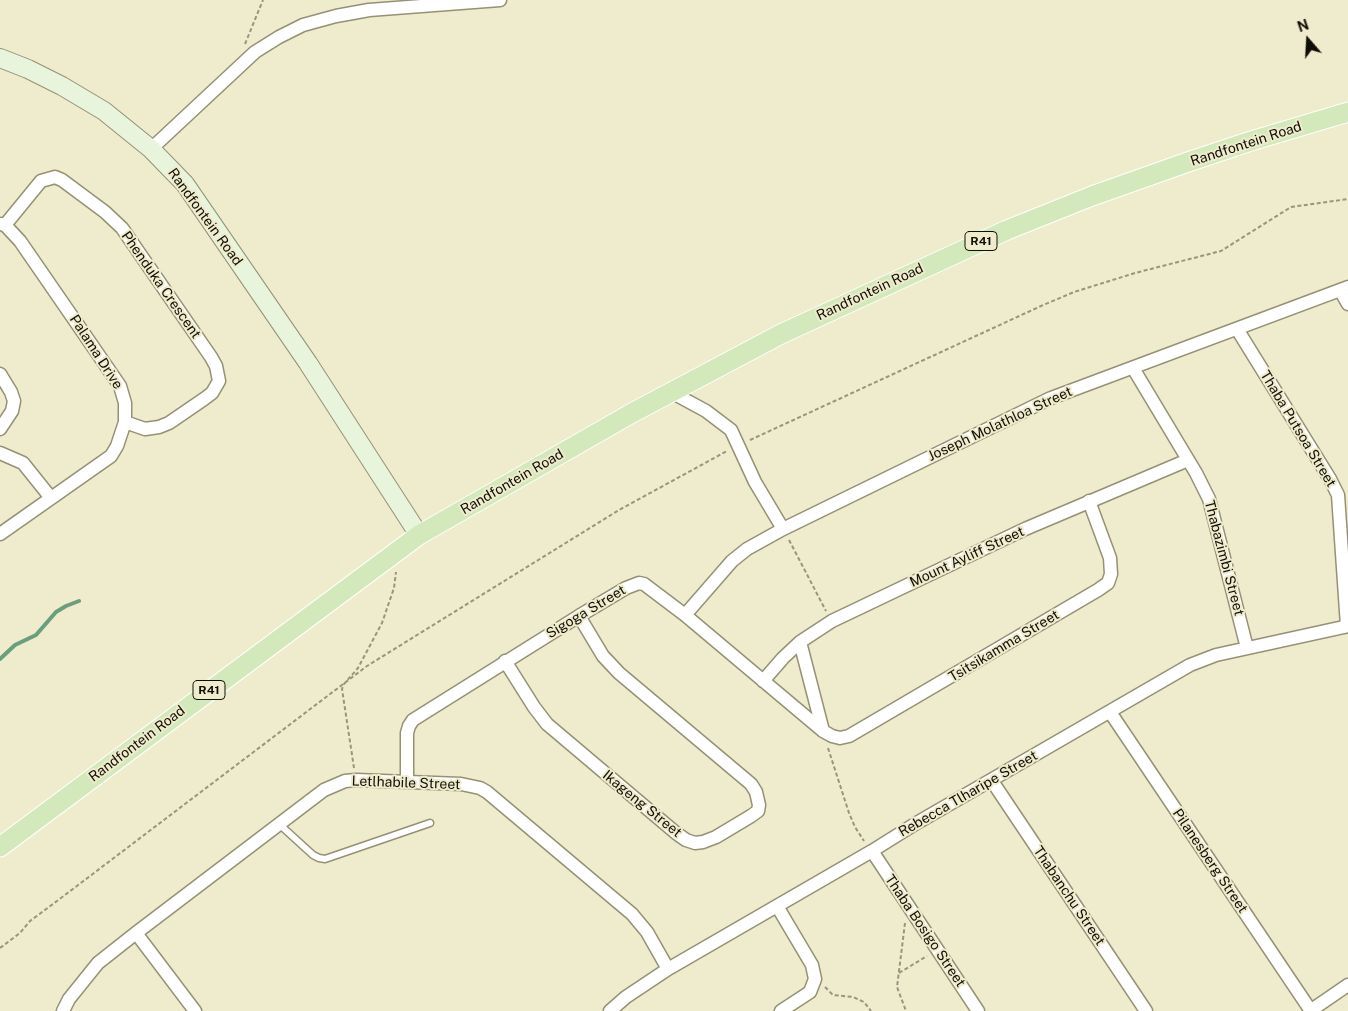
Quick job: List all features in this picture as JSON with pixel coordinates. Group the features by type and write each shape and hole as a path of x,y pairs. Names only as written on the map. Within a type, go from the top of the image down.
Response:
{"main road":[{"name":"Randfontein Road","path":"0,847 419,535 671,392 781,334 1007,230 1092,196 1251,140 1348,112"}],"street":[{"path":"151,149 254,52 279,36 336,16 369,10 500,0"},
{"name":"Randfontein Road","path":"0,58 45,78 104,111 151,149 185,184 308,363 419,535"},
{"name":"Phenduka Crescent","path":"3,225 41,181 55,177 62,180 105,212 122,228 211,357 216,366 219,381 212,393 169,423 160,427 145,429 125,422"},
{"name":"Palama Drive","path":"0,534 112,456 125,422 125,403 120,386 20,241 3,225"},
{"path":"1344,289 1348,304"},
{"name":"Joseph Molathloa Street","path":"685,615 732,561 747,549 783,529 1051,398 1344,289"},
{"name":"Thaba Putsoa Street","path":"1237,329 1338,495 1347,626"},
{"name":"Thabazimbi Street","path":"1133,368 1209,499 1247,648"},
{"path":"0,374 14,401 12,412 0,429"},
{"path":"671,392 698,406 726,426 734,435 764,500 783,529"},
{"path":"0,453 23,463 51,498"},
{"name":"Mount Ayliff Street","path":"763,681 800,642 832,621 1025,529 1188,460"},
{"name":"Tsitsikamma Street","path":"823,731 840,738 858,732 1108,583 1112,574 1110,558 1090,501"},
{"name":"Sigoga Street","path":"407,782 407,733 413,720 579,616 626,588 639,583 644,584 685,615 823,731"},
{"name":"Ikageng Street","path":"505,661 547,724 676,833 695,843 703,842 716,837 758,810 759,804 756,792 751,784 619,673 603,656 579,616"},
{"name":"Rebecca Tlharipe Street","path":"610,1011 626,996 668,969 872,851 915,824 1200,661 1247,648 1347,626"},
{"path":"800,642 823,731"},
{"name":"Pilanesberg Street","path":"1110,712 1310,1011"},
{"name":"Letlhabile Street","path":"63,1011 69,999 98,963 136,933 324,790 345,781 356,780 460,784 480,788 488,792 632,914 647,932 668,969"},
{"name":"Thabanchu Street","path":"992,781 1146,1011"},
{"name":"Thaba Bosigo Street","path":"872,851 978,1011"},
{"path":"777,906 812,965 815,979 810,992 781,1011"},
{"path":"136,933 195,1011"},
{"path":"1310,1011 1348,985"}],"lane":[{"path":"279,824 313,855 325,859 430,823"}],"path":[{"path":"244,45 263,0"},
{"path":"0,948 20,933 30,921 344,686 367,666 626,506 738,446 1041,306 1074,292 1221,251 1290,207 1348,199"},
{"path":"783,529 832,621"},
{"path":"356,780 342,692 344,686 365,658 387,608 394,588 398,551"},
{"path":"823,731 848,813 854,826 872,851"},
{"path":"906,1011 896,987 908,907"},
{"path":"899,973 937,950"},
{"path":"815,979 833,994 854,997 864,1002 871,1011"}],"waterway":[{"path":"0,659 15,645 36,635 56,612 79,601"}]}
